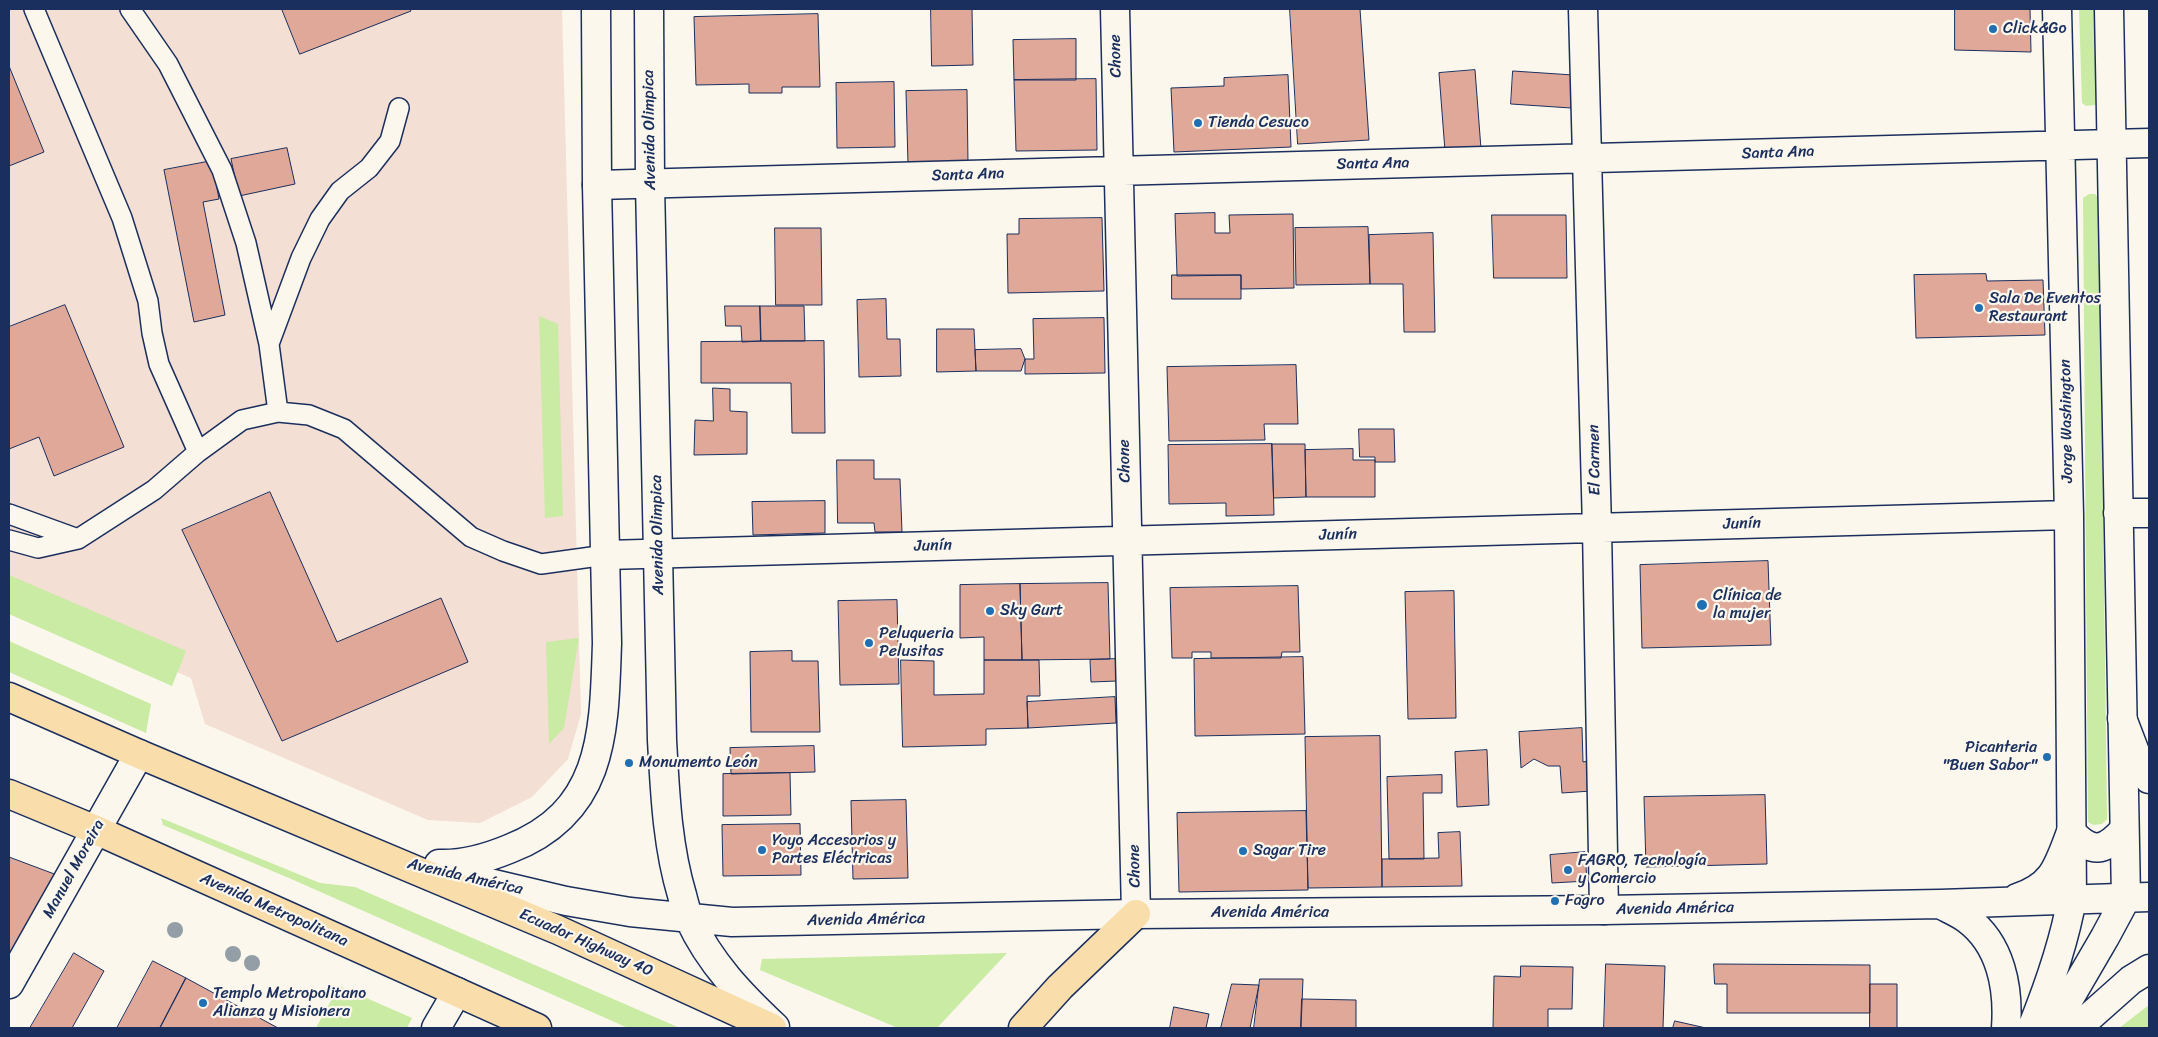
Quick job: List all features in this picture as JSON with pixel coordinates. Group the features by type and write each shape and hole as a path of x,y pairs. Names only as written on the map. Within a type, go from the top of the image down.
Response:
{"highway":[{"path":"9,697 139,754 398,862"},
{"name":"Avenida Metropolitana","path":"9,794 96,830 537,1028"},
{"name":"Ecuador Highway 40","path":"398,862 558,930 774,1028"},
{"path":"1023,1028 1060,987 1136,914"}],"street":[{"path":"398,862 444,864 482,860 519,845 558,822 584,787 598,751 605,713 608,643 597,185 596,9"},
{"name":"Avenida Olimpica","path":"648,9 662,740 667,813 677,878 689,919 714,962 737,991 774,1028"},
{"name":"Chone","path":"1115,9 1136,914"},
{"name":"El Carmen","path":"1583,9 1597,528 1604,910"},
{"name":"Jorge Washington","path":"2032,1028 2057,963 2072,898 2070,516 2057,9"},
{"path":"2052,1028 2105,937 2137,897 2124,830 2109,9"},
{"name":"Santa Ana","path":"597,185 2149,143"},
{"path":"2118,513 2149,513"},
{"name":"Junín","path":"606,555 2070,516"},
{"path":"2122,718 2135,752 2149,779"},
{"name":"Manuel Moreira","path":"9,984 139,754"},
{"path":"2006,901 2033,892 2046,882 2057,868 2071,832 2083,844 2097,848 2112,842 2124,830"},
{"name":"Avenida América","path":"398,862 566,901 630,912 689,919 786,922 1136,914 1604,910 1940,904 2137,897"},
{"path":"1940,904 1966,918 1980,930 1993,948 2002,970 2006,992 2006,1028"},
{"path":"2077,1028 2117,992 2149,968"},
{"path":"436,1028 456,992"}],"lane":[{"path":"34,9 122,218 148,301 152,334 159,364 198,452"},
{"path":"130,9 168,64 222,170 246,243 268,344 278,412"},
{"path":"268,344 301,258 320,219 340,191 369,168 390,141 399,108"},
{"path":"9,540 38,548 78,538 154,490 198,452 242,420 278,412 309,415 344,429 471,537 503,552 541,564 606,555"},
{"path":"9,514 78,538"}],"shaded area":[{"path":"9,9 562,9 581,714 568,759 532,797 480,823 428,820 205,724 191,678 9,600"}],"green space":[{"path":"2079,9 2097,9 2100,101 2095,105 2086,106 2082,103"},
{"path":"2089,194 2095,194 2099,198 2107,819 2102,824 2093,825 2088,822 2083,198"},
{"path":"539,316 558,324 563,516 545,518"},
{"path":"9,575 186,651 172,686 9,614"},
{"path":"579,638 564,728 549,744 546,642"},
{"path":"9,641 151,704 146,733 9,672"},
{"path":"161,818 320,883 355,887 680,1028 628,1028 289,878 163,825"},
{"path":"1007,953 937,1028 898,1028 760,970 762,959"},
{"path":"339,986 412,1018 407,1028 316,1028"},
{"path":"2149,1005 2149,1028 2119,1028"}],"building":[{"path":"282,9 410,9 411,11 300,54"},
{"path":"931,9 972,9 973,65 932,66"},
{"path":"1290,9 1360,9 1369,140 1298,144"},
{"name":"Click&Go","path":"1955,9 2030,9 2031,52 1955,50"},
{"path":"818,14 820,87 782,87 782,93 749,93 749,84 696,85 694,17"},
{"path":"1076,39 1076,80 1014,80 1013,40"},
{"path":"9,66 44,152 9,166"},
{"path":"1475,70 1481,149 1445,151 1439,73"},
{"path":"1513,71 1573,75 1571,108 1511,104"},
{"path":"1288,75 1291,147 1174,152 1171,88 1224,86 1224,78"},
{"path":"1096,79 1097,150 1016,151 1014,80"},
{"path":"894,82 895,147 837,148 836,83"},
{"path":"967,90 968,163 908,164 906,91"},
{"path":"287,148 295,184 239,196 231,159"},
{"path":"212,161 219,199 203,202 225,315 194,322 164,170"},
{"path":"1215,213 1215,233 1230,233 1229,215 1293,214 1294,288 1241,289 1241,275 1177,276 1175,214"},
{"path":"1492,215 1566,215 1567,278 1494,278"},
{"path":"1102,218 1104,291 1008,293 1007,234 1019,234 1019,219"},
{"path":"1368,227 1370,284 1296,285 1295,228"},
{"path":"775,228 821,228 822,305 776,305"},
{"path":"1433,233 1435,332 1404,332 1403,284 1370,284 1369,235"},
{"name":"Sala De Eventos Restaurant","path":"1986,274 1987,281 2043,280 2045,335 1916,338 1914,275"},
{"path":"1172,275 1241,275 1241,299 1172,299"},
{"path":"886,299 887,339 900,339 901,376 859,377 857,300"},
{"path":"65,305 124,447 54,476 39,437 9,449 9,327"},
{"path":"725,306 760,306 761,341 742,342 741,326 726,326"},
{"path":"760,306 804,306 805,341 761,341"},
{"path":"1104,318 1105,373 1025,374 1025,359 1034,359 1033,319"},
{"path":"937,329 974,329 976,371 937,372"},
{"path":"824,341 825,433 792,433 791,383 701,383 701,342"},
{"path":"1021,349 1025,359 1021,371 976,371 975,350"},
{"path":"1296,365 1298,424 1264,424 1265,440 1169,441 1167,367"},
{"path":"713,388 730,389 730,411 747,412 747,454 694,455 695,420 713,421"},
{"path":"1359,429 1394,429 1395,462 1375,462 1375,457 1360,457"},
{"path":"1272,444 1305,444 1306,497 1274,498"},
{"path":"1272,444 1274,515 1226,516 1226,503 1169,504 1168,445"},
{"path":"1353,449 1353,460 1375,460 1375,497 1306,497 1305,450"},
{"path":"837,460 874,460 874,479 900,479 902,532 875,532 874,523 838,523"},
{"path":"270,492 337,642 441,598 468,662 282,741 182,530"},
{"path":"825,501 825,533 753,535 752,502"},
{"path":"1768,561 1771,645 1642,648 1640,565"},
{"path":"1108,583 1110,659 1022,660 1020,584"},
{"name":"Sky Gurt","path":"1020,584 1022,660 984,660 984,637 960,638 960,585"},
{"path":"1298,586 1300,652 1282,652 1281,658 1211,658 1211,652 1192,652 1192,658 1172,658 1170,588"},
{"path":"1454,591 1456,718 1408,719 1405,592"},
{"name":"Peluqueria Pelusitas","path":"897,600 899,684 840,685 838,601"},
{"path":"792,651 792,661 818,661 820,732 751,732 750,652"},
{"path":"1303,657 1305,734 1195,736 1194,659"},
{"path":"1116,659 1117,681 1091,682 1090,660"},
{"path":"901,660 934,661 934,695 984,694 984,660 1039,660 1040,696 1027,696 1028,728 986,729 986,745 903,747"},
{"path":"1115,697 1116,723 1028,728 1027,702"},
{"path":"1582,728 1583,762 1589,761 1591,791 1562,793 1560,766 1548,766 1534,759 1521,768 1519,732"},
{"path":"1380,736 1382,887 1308,888 1305,737"},
{"path":"814,746 815,772 731,774 730,748"},
{"path":"1487,750 1489,805 1457,807 1455,752"},
{"path":"790,773 791,815 723,816 723,774"},
{"path":"1442,775 1442,793 1423,793 1424,859 1389,859 1387,777"},
{"path":"1765,795 1767,864 1646,867 1644,797"},
{"path":"906,800 908,878 853,879 851,801"},
{"name":"Sagar Tire","path":"1306,811 1308,890 1179,892 1177,813"},
{"name":"Yoyo Accesorios y Partes Eléctricas","path":"800,824 801,875 723,876 722,825"},
{"path":"1460,832 1462,886 1382,887 1382,859 1439,858 1438,833"},
{"name":"FAGRO, Tecnología y Comercio","path":"1585,852 1587,881 1552,883 1550,855"},
{"path":"9,857 57,875 9,959"},
{"path":"74,953 104,971 72,1028 30,1028"},
{"path":"153,961 186,978 160,1028 117,1028"},
{"path":"1606,964 1665,966 1663,1028 1604,1028"},
{"path":"1714,964 1870,965 1870,1013 1727,1013 1727,984 1715,984"},
{"path":"1521,966 1573,967 1572,1009 1548,1009 1548,1028 1493,1028 1494,976 1520,977"},
{"name":"Templo Metropolitano Alianza y Misionera","path":"186,978 278,1028 160,1028"},
{"path":"1260,979 1303,979 1301,1028 1254,1028"},
{"path":"1232,984 1259,985 1250,1028 1221,1028"},
{"path":"1870,984 1897,984 1897,1028 1870,1028"},
{"path":"1302,999 1356,1000 1356,1028 1301,1028"},
{"path":"1174,1007 1209,1014 1206,1028 1170,1028"},
{"path":"1675,1021 1706,1028 1673,1028"}],"place":[{"name":"Click&Go","path":"1993,29"},
{"name":"Tienda Cesuco","path":"1198,123"},
{"name":"Sala De Eventos Restaurant","path":"1979,308"},
{"name":"Clínica de la mujer","path":"1702,605"},
{"name":"Sky Gurt","path":"990,611"},
{"name":"Peluqueria Pelusitas","path":"869,643"},
{"name":"Picanteria \"Buen Sabor\"","path":"2047,757"},
{"name":"Monumento León","path":"629,763"},
{"name":"Yoyo Accesorios y Partes Eléctricas","path":"762,850"},
{"name":"Sagar Tire","path":"1243,851"},
{"name":"FAGRO, Tecnología y Comercio","path":"1568,870"},
{"name":"Fagro","path":"1555,901"},
{"name":"Templo Metropolitano Alianza y Misionera","path":"203,1003"}]}
